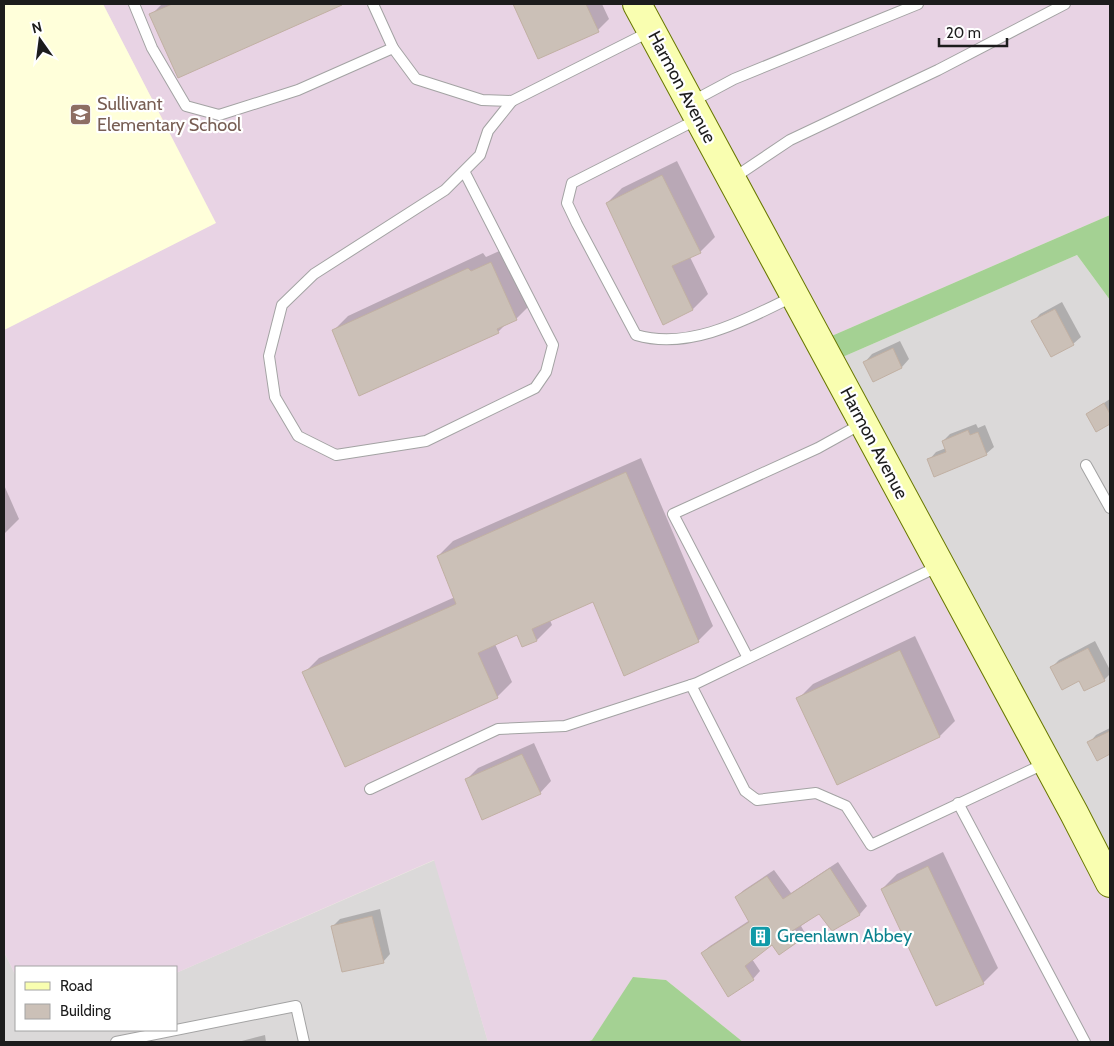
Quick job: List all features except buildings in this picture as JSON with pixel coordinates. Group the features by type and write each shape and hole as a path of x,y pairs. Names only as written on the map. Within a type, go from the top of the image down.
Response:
{"main road":[{"name":"Harmon Avenue","path":"638,4 1110,883"}],"lane":[{"path":"134,4 152,48 186,106 219,115 298,90 393,48"},
{"path":"373,4 393,48 416,79 482,100 512,101"},
{"path":"795,296 751,317 719,329 680,339 652,340 636,335 567,203 572,184 695,111 734,79 918,4"},
{"path":"732,180 790,140 938,70 1065,4"},
{"path":"464,171 553,345 546,372 535,388 426,441 336,455 298,436 275,397 269,356 282,305 314,274 445,190 464,171 480,155 488,131 512,101 652,30"},
{"path":"748,658 673,514 818,448 864,422"},
{"path":"1086,465 1110,508"},
{"path":"370,789 498,729 565,726 691,685 940,566"},
{"path":"691,685 745,791 757,800 816,794 846,806 871,846 958,803 1047,763"},
{"path":"958,803 1085,1042"},
{"path":"178,1030 296,1006 304,1042"},
{"path":"116,1042 171,1031"}],"shaded area":[{"name":"Sullivant Elementary School","path":"4,4 103,4 216,223 4,330"},
{"path":"103,4 1110,4 1110,215 827,338 1110,873 1110,1042 743,1042 666,980 634,977 592,1040 586,1042 488,1042 434,860 178,972 178,966 15,966 15,974 4,952 4,330 215,223"},
{"path":"1077,255 1110,300 1110,873 838,359"},
{"path":"435,860 488,1042 4,1042 4,952 15,974 15,1031 178,1031 178,972"}],"green space":[{"path":"1110,215 1110,300 1077,255 838,359 827,338"},
{"path":"633,977 666,980 743,1042 586,1042 592,1040"}],"place":[{"name":"Sullivant Elementary School","path":"81,114"},
{"name":"Greenlawn Abbey","path":"761,936"}]}
